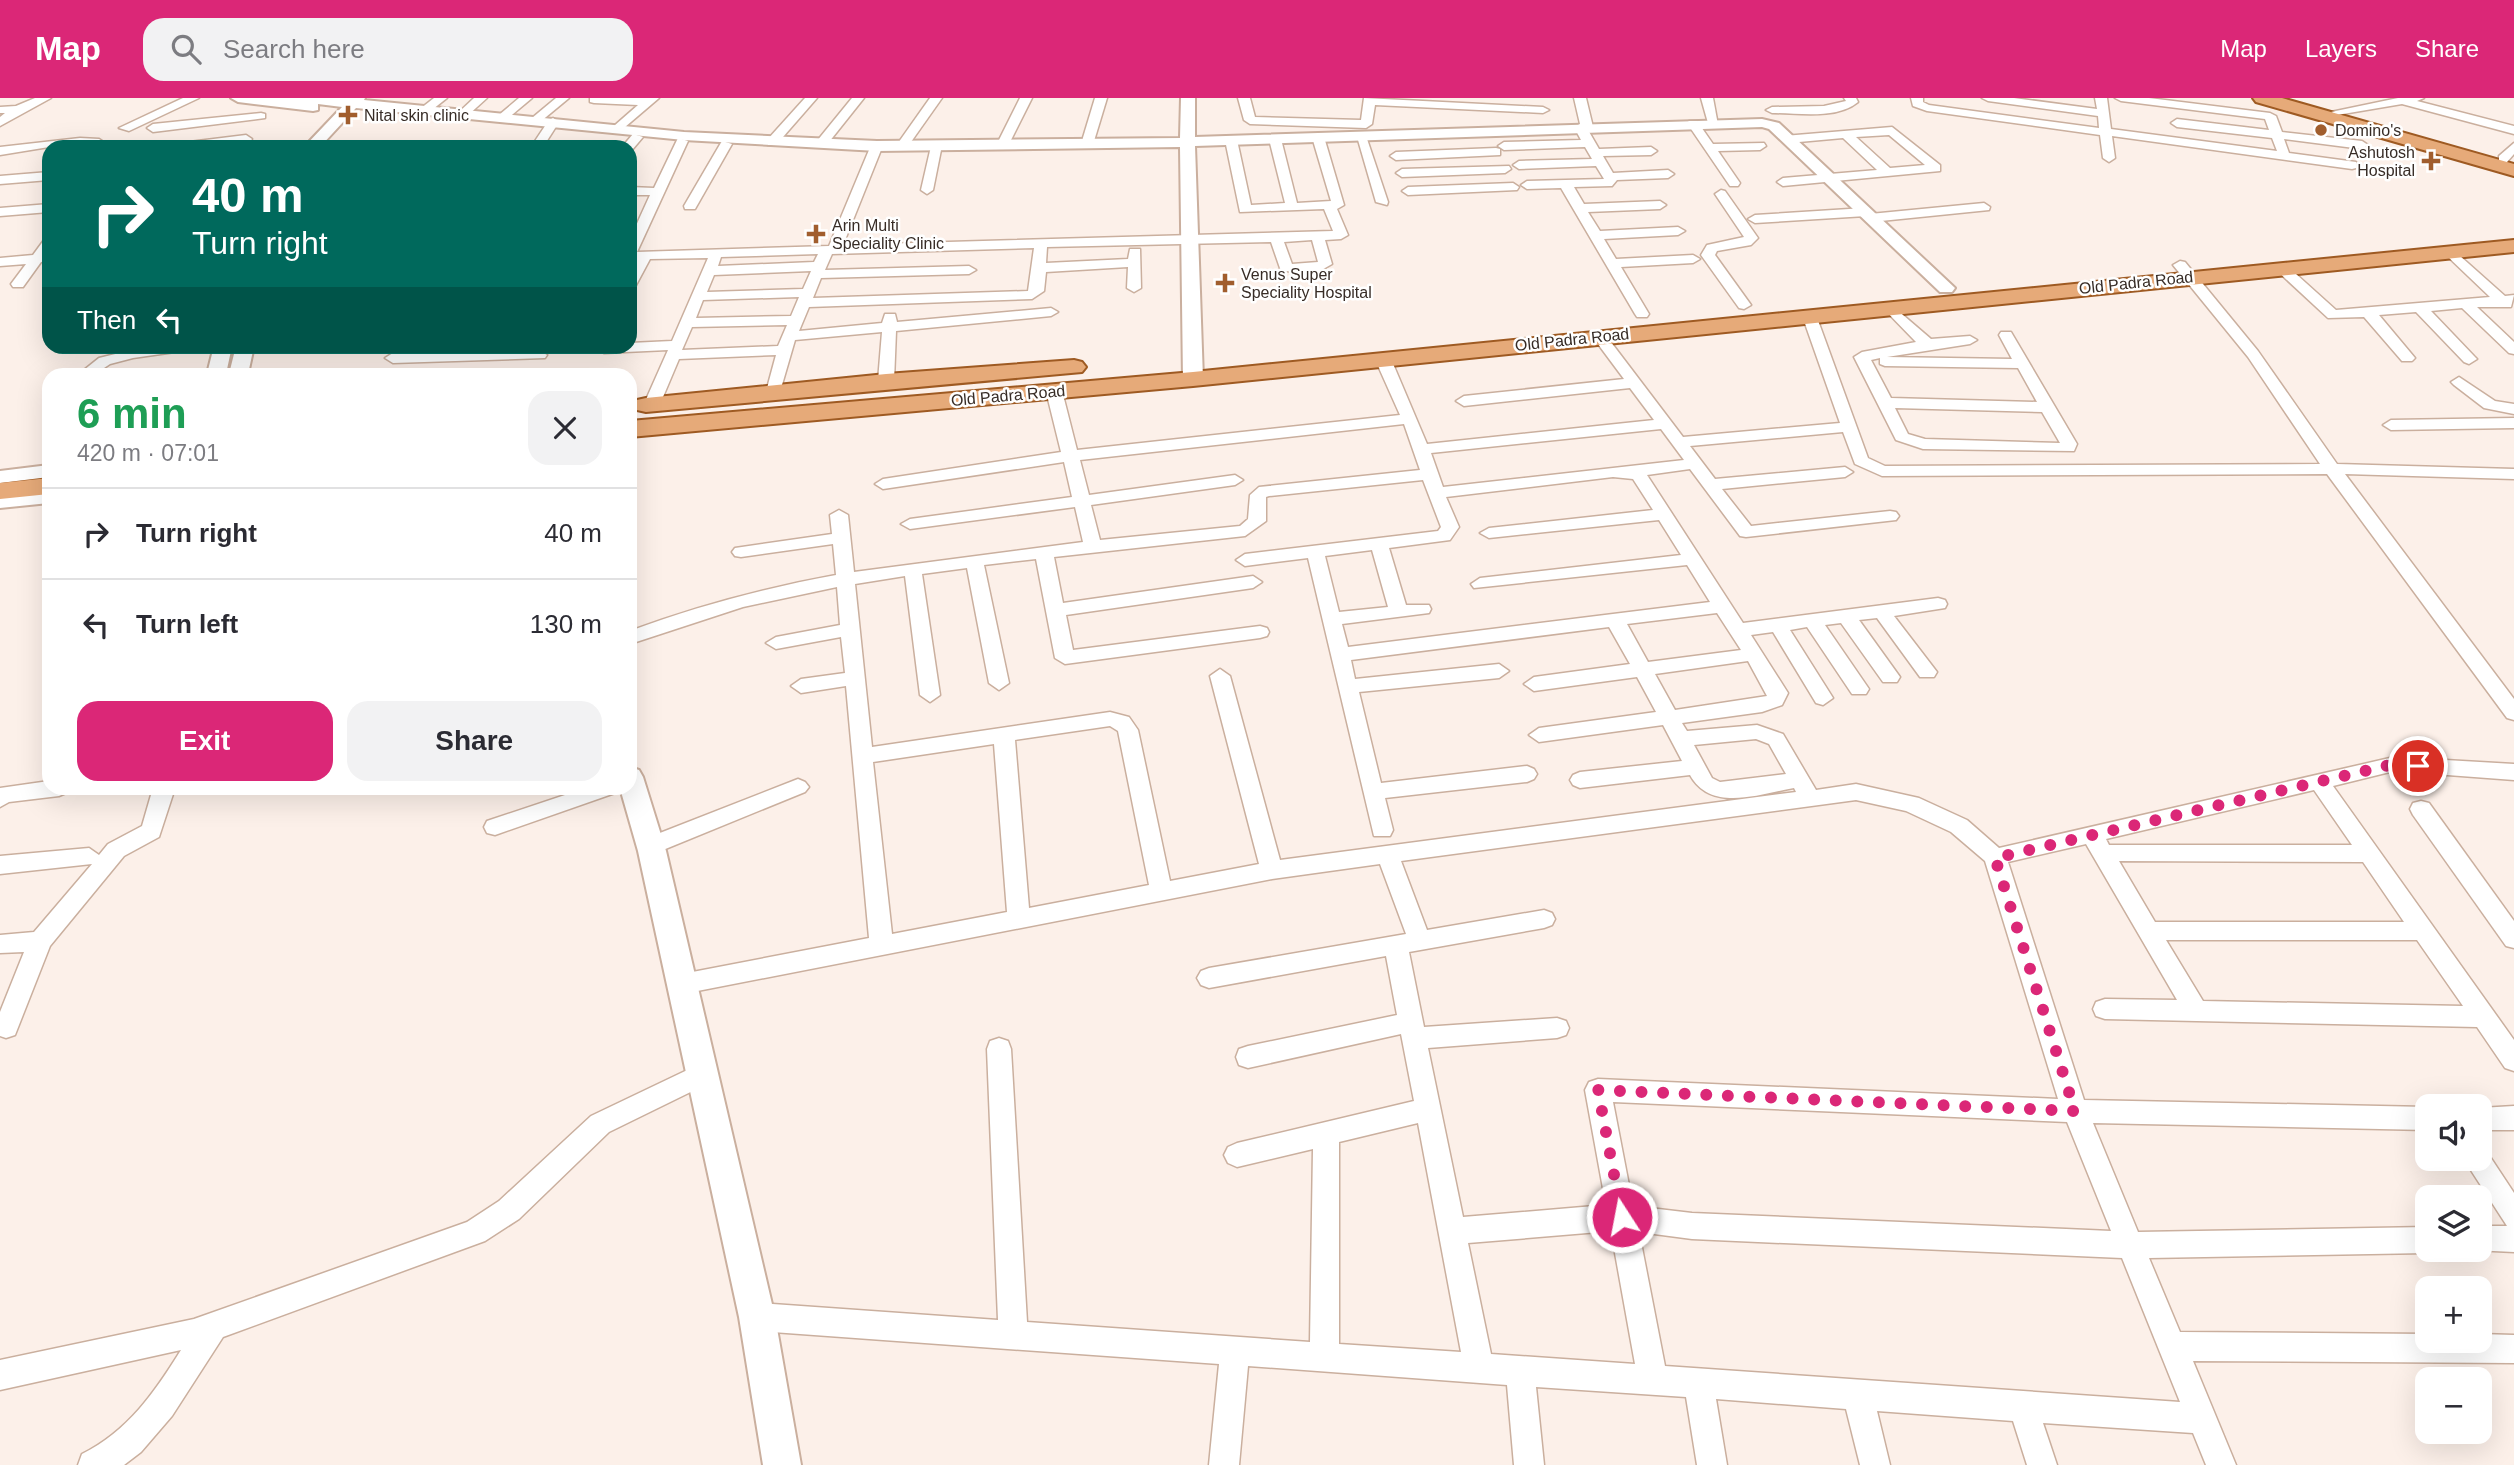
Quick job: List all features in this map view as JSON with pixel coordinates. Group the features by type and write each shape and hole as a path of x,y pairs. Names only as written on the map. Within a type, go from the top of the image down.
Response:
{"main road":[{"path":"2262,98 2511,160"},
{"path":"2286,98 2511,160"},
{"name":"Old Padra Road","path":"641,405 886,381 1382,359 1889,307 2514,231"},
{"name":"Old Padra Road","path":"637,428 1054,391 1193,368 1642,314 1946,288 2186,271 2281,268 2514,246"},
{"path":"0,469 42,465"},
{"path":"0,491 42,487"}],"street":[{"path":"0,122 18,110 45,98"},
{"path":"125,128 193,98"},
{"path":"238,98 503,117 622,140"},
{"path":"303,98 546,124 772,142 936,147 1156,146 1187,142"},
{"path":"424,111 441,98"},
{"path":"462,114 481,98"},
{"path":"503,117 526,98"},
{"path":"540,140 546,124 563,98"},
{"path":"772,142 811,98"},
{"path":"821,144 858,98"},
{"path":"902,146 936,98"},
{"path":"1088,141 1101,98"},
{"path":"1188,98 1193,368"},
{"path":"1244,98 1250,120 1366,124 1370,99 1465,102 1543,110"},
{"path":"1580,98 1590,142 1613,183"},
{"path":"1707,98 1714,123"},
{"path":"1396,156 1590,142 1772,111 1849,105 1852,102 1850,98"},
{"path":"1917,98 1917,104 1927,108 2104,131 2182,146 2352,164"},
{"path":"1988,98 2101,113"},
{"path":"2101,98 2109,158"},
{"path":"2122,98 2270,116 2284,155"},
{"path":"2011,99 2011,119"},
{"path":"246,140 274,100"},
{"path":"594,100 652,100"},
{"path":"618,129 652,100"},
{"path":"2337,112 2412,100 2514,130"},
{"path":"1465,102 1457,131 1461,153 1477,188"},
{"path":"305,140 344,104"},
{"path":"317,140 344,104"},
{"path":"1003,144 1021,104"},
{"path":"2174,104 2182,146"},
{"path":"0,110 18,110"},
{"path":"1772,111 1788,139 1946,288"},
{"path":"2493,111 2514,117"},
{"path":"153,128 261,116"},
{"path":"2177,122 2362,145"},
{"path":"1693,123 1734,183"},
{"path":"637,142 682,141 875,150 1088,141 1187,142 1457,131 1651,150"},
{"path":"1783,182 1936,169 1892,131 1788,139"},
{"path":"1846,135 1888,173"},
{"path":"1360,136 1381,202"},
{"path":"1245,209 1338,205 1318,137"},
{"path":"1275,139 1292,207"},
{"path":"1231,140 1251,238"},
{"path":"637,240 682,141"},
{"path":"1519,165 1534,164 1590,142"},
{"path":"690,206 726,144"},
{"path":"0,150 42,146"},
{"path":"1709,148 1760,146"},
{"path":"927,190 936,147"},
{"path":"774,391 787,343 875,150"},
{"path":"1534,164 1544,184"},
{"path":"1402,173 1504,169"},
{"path":"0,180 42,177"},
{"path":"1527,185 1613,183 1661,178"},
{"path":"1566,183 1642,314"},
{"path":"1408,191 1513,187"},
{"path":"637,191 660,192"},
{"path":"1721,194 1751,238 1746,242 1713,248 1708,255 1744,305"},
{"path":"1580,208 1660,205"},
{"path":"637,254 1341,235 1329,206"},
{"path":"1755,219 1984,207"},
{"path":"1,213 42,208"},
{"path":"1596,235 1678,231"},
{"path":"1276,237 1282,265 1299,269 1318,268 1325,264 1317,236"},
{"path":"1134,288 1135,241"},
{"path":"699,296 891,300 1035,294 1041,244"},
{"path":"965,298 972,246"},
{"path":"886,381 895,248"},
{"path":"2451,252 2507,298 2514,311"},
{"path":"641,405 676,350 716,254"},
{"path":"637,271 646,255"},
{"path":"0,262 42,258"},
{"path":"18,284 42,259"},
{"path":"1612,263 1693,259"},
{"path":"1039,268 1135,263"},
{"path":"2281,268 2333,315 2507,298"},
{"path":"709,271 818,270 893,273 969,270"},
{"path":"2186,271 2253,354 2332,469 2514,713"},
{"path":"2464,302 2514,350"},
{"path":"2418,306 2469,359"},
{"path":"1889,307 1927,344"},
{"path":"637,349 676,350 787,343 889,328 1051,312"},
{"path":"2368,312 2407,359"},
{"path":"1809,315 1861,461 1882,471 2332,469 2514,474"},
{"path":"687,323 797,320"},
{"path":"1861,360 1896,428 1911,442 2068,448 2069,444 2006,335"},
{"path":"1599,336 1746,532 1890,516"},
{"path":"1861,360 1866,354 1970,340"},
{"path":"91,368 108,359 139,354"},
{"path":"492,354 540,355"},
{"path":"1245,560 1444,536 1449,532 1450,527 1422,449 1382,359"},
{"path":"1861,360 2023,364"},
{"path":"2459,382 2490,405 2514,409"},
{"path":"1464,401 1633,383"},
{"path":"1054,391 1093,546"},
{"path":"1883,403 2048,407"},
{"path":"883,484 1070,456 1410,419"},
{"path":"2391,425 2514,423"},
{"path":"1422,449 1663,424"},
{"path":"1677,442 1849,427"},
{"path":"0,460 42,456"},
{"path":"1436,493 1693,464"},
{"path":"0,477 42,472"},
{"path":"1539,735 1670,718 1775,700 1778,693 1756,654 1639,475 1631,472"},
{"path":"1710,485 1845,472"},
{"path":"637,636 751,598 845,581 1093,546 1245,531 1257,521 1258,495 1265,491 1430,474"},
{"path":"0,484 42,480"},
{"path":"910,524 1235,480"},
{"path":"0,502 42,498"},
{"path":"1489,533 1663,514"},
{"path":"839,515 880,945"},
{"path":"741,552 841,538"},
{"path":"1379,544 1399,611"},
{"path":"1315,552 1382,830"},
{"path":"1044,553 1065,658 1260,632"},
{"path":"1480,584 1692,559"},
{"path":"975,563 999,683"},
{"path":"913,572 930,695"},
{"path":"1057,610 1253,582"},
{"path":"1740,630 1938,604"},
{"path":"1339,655 1724,606"},
{"path":"1331,619 1422,609"},
{"path":"1881,611 1927,672"},
{"path":"1846,616 1890,677"},
{"path":"1615,620 1705,783 1714,789 1856,792 1911,804 1959,825 1995,858 2075,1111 2221,1465"},
{"path":"1812,620 1859,689"},
{"path":"1778,625 1823,698"},
{"path":"776,643 850,629"},
{"path":"1534,684 1756,654"},
{"path":"1347,687 1499,671"},
{"path":"1220,676 1272,870"},
{"path":"800,686 855,678"},
{"path":"863,757 1110,719 1122,722 1128,730 1161,891"},
{"path":"1682,739 1757,732 1769,734 1776,739 1805,790"},
{"path":"1004,735 1019,919"},
{"path":"1995,858 2097,844 2319,782 2394,764 2514,772"},
{"path":"1580,780 1696,767"},
{"path":"1373,792 1527,774"},
{"path":"2319,782 2514,1059"},
{"path":"650,846 798,787"},
{"path":"1,796 42,790"},
{"path":"682,984 1272,870 1388,855 1805,790"},
{"path":"6,1028 40,941 116,849 151,831 162,795"},
{"path":"495,827 588,795"},
{"path":"635,795 650,846 757,1317 782,1465"},
{"path":"2421,809 2514,939"},
{"path":"2097,844 2370,855"},
{"path":"2097,844 2196,1011"},
{"path":"1388,855 1408,943 1413,1030 1479,1368"},
{"path":"0,865 89,856"},
{"path":"1209,978 1544,919"},
{"path":"2148,931 2424,931"},
{"path":"0,944 40,941"},
{"path":"2105,1009 2484,1017"},
{"path":"1248,1057 1413,1030 1556,1028"},
{"path":"999,1049 1013,1335"},
{"path":"0,1376 213,1327 475,1233 509,1210 600,1124 702,1074"},
{"path":"1653,1380 1598,1090 2075,1111 2415,1118"},
{"path":"1237,1155 1429,1109"},
{"path":"2492,1119 2514,1118"},
{"path":"1324,1357 1326,1135"},
{"path":"2485,1171 2514,1216"},
{"path":"1452,1231 1622,1217 1692,1226 2130,1245 2415,1240"},
{"path":"2492,1240 2514,1239"},
{"path":"757,1317 2202,1419"},
{"path":"93,1465 108,1460 144,1428 213,1327"},
{"path":"2172,1346 2514,1349"},
{"path":"1224,1465 1235,1351"},
{"path":"1520,1371 1529,1465"},
{"path":"1699,1383 1712,1465"},
{"path":"1858,1395 1875,1465"},
{"path":"2023,1406 2042,1465"}],"place":[{"name":"Nital skin clinic","path":"348,115"},
{"name":"Domino's","path":"2321,130"},
{"name":"Ashutosh Hospital","path":"2431,161"},
{"name":"Arin Multi Speciality Clinic","path":"816,234"},
{"name":"Venus Super Speciality Hospital","path":"1225,283"}],"route":[{"path":"1622,1217 1598,1090 2075,1111 1995,858 2394,764 2418,766"}]}
